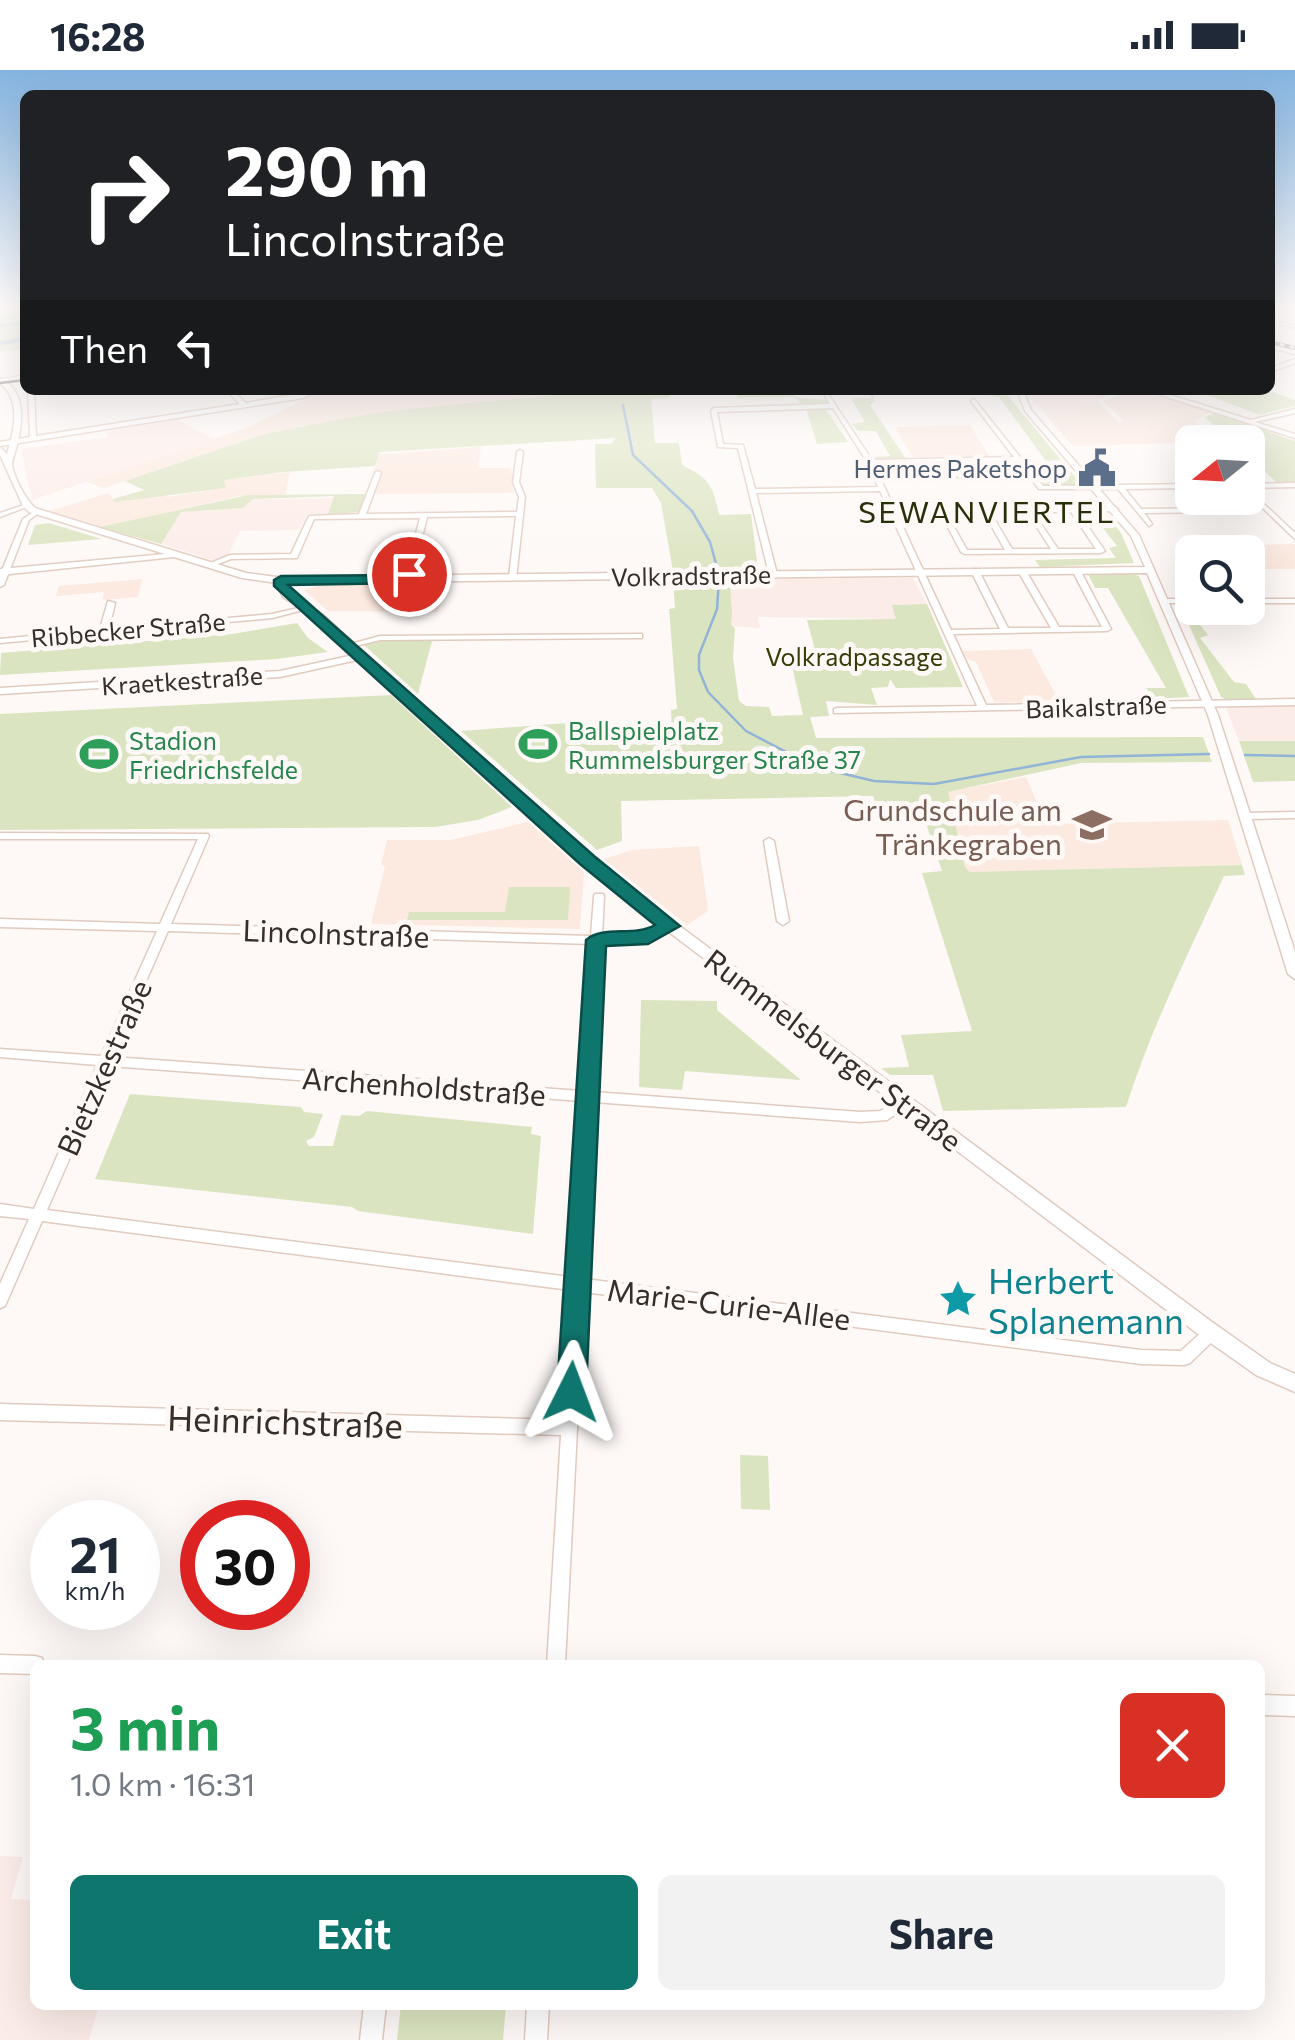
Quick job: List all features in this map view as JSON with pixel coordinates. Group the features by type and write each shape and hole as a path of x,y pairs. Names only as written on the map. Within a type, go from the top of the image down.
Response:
{"street":[{"path":"13,398 17,403"},
{"path":"31,398 33,440"},
{"path":"237,398 245,406"},
{"path":"5,450 33,440 293,398"},
{"name":"Baikalstraße","path":"829,398 884,489 983,708"},
{"path":"1023,398 1134,532 1209,704 1294,968"},
{"path":"1176,398 1295,436"},
{"path":"974,401 1041,488 1175,490"},
{"path":"17,403 31,402"},
{"path":"17,403 5,450 26,506 210,566 245,576 281,580"},
{"path":"772,574 741,446 720,446 715,408 833,406"},
{"path":"1252,420 1295,411"},
{"path":"513,577 522,497 516,482 520,452"},
{"path":"870,462 1018,459"},
{"path":"362,516 378,474"},
{"path":"1265,489 1295,485"},
{"path":"753,492 884,489"},
{"path":"1123,491 1149,524"},
{"path":"0,515 26,506"},
{"path":"1265,508 1295,538"},
{"path":"893,510 955,510"},
{"path":"942,510 964,552 1101,551 1072,510"},
{"path":"1010,552 986,511 1115,510"},
{"path":"1029,511 1056,551"},
{"path":"1139,511 1175,511"},
{"path":"0,585 23,526 41,514"},
{"path":"210,566 230,557 294,556 311,517 520,514"},
{"path":"408,579 424,516"},
{"path":"138,561 160,550"},
{"path":"3,572 174,555"},
{"path":"948,632 1107,628 1076,570"},
{"name":"Volkradstraße","path":"281,580 1151,570"},
{"path":"975,571 1005,630"},
{"path":"1022,571 1056,630"},
{"name":"Rummelsburger Straße","path":"281,580 286,595 351,645 587,860 670,926 1211,1333 1263,1369 1295,1383"},
{"path":"1265,600 1295,601"},
{"path":"1164,601 1175,601"},
{"name":"Ribbecker Straße","path":"255,617 268,602"},
{"path":"104,631 111,604"},
{"name":"Ribbecker Straße","path":"0,641 255,617 307,608"},
{"path":"351,645 380,638 639,636"},
{"name":"Kraetkestraße","path":"0,691 280,674 363,656"},
{"name":"Baikalstraße","path":"837,710 1295,702"},
{"path":"1245,816 1295,815"},
{"name":"Bietzkestraße","path":"0,836 204,836 1,1300"},
{"path":"769,840 784,921"},
{"path":"556,1660 598,896"},
{"name":"Lincolnstraße","path":"0,923 596,940 648,938 670,926"},
{"name":"Archenholdstraße","path":"0,1053 860,1117 882,1116 905,1102"},
{"name":"Marie-Curie-Allee","path":"0,1210 1141,1358 1184,1358 1211,1333"},
{"name":"Heinrichstraße","path":"0,1412 569,1428"},
{"path":"0,1664 30,1665"},
{"path":"1265,1705 1295,1706"},
{"path":"370,2040 374,2010"},
{"path":"536,2040 538,2010"}],"shaded area":[{"path":"308,398 519,398 261,435 104,488 87,482 246,428"},
{"path":"1103,398 1097,400 1102,406 1077,407 1085,416 1047,416 1032,399"},
{"path":"1163,398 1212,412 1193,421 1197,425 1175,425 1175,443 1073,446 1047,416 1083,416 1076,406 1102,406 1118,422 1125,422 1103,401"},
{"path":"178,420 214,439 32,500 21,449 108,437 106,432"},
{"path":"970,425 989,456 913,457 895,427"},
{"path":"481,447 478,468 511,468 514,493 375,494 383,472 373,472 380,454"},
{"path":"290,472 285,495 239,496 103,527 49,511 109,493 115,502 165,493 167,497 225,488 223,480"},
{"path":"335,498 328,514 307,514 299,530 240,531 228,555 215,561 160,543 181,512 243,508 252,499"},
{"path":"1295,544 1295,569 1265,569 1265,545"},
{"path":"913,578 927,604 893,605 897,619 758,617 760,628 731,626 728,595 732,579"},
{"path":"142,579 138,597 103,600 104,592 56,596 59,586"},
{"path":"447,582 438,612 328,611 304,590 323,584"},
{"path":"1031,649 1060,703 994,702 976,662 967,659 963,651"},
{"path":"1295,705 1295,741 1239,741 1226,708"},
{"name":"Grundschule am Tränkegraben","path":"1026,777 1046,824 1228,820 1242,865 970,872 965,867 947,792"},
{"path":"528,822 584,872 580,929 371,924 387,840 450,840"},
{"path":"699,846 708,911 687,925 604,859 632,850"},
{"path":"0,1856 23,1857 11,1899 30,1900 30,2010 98,2010 89,2040 0,2040"}],"green space":[{"path":"525,398 670,398 651,399 655,443 679,443 682,465 708,484 719,515 751,514 758,569 673,571 661,503 652,488 596,488 595,444 611,444 616,438 380,452 375,466 284,472 224,480 226,488 115,502 113,499 144,490 125,481 261,435 389,411"},
{"path":"796,398 827,400 827,405 802,405"},
{"path":"851,398 871,398 874,402 870,405 906,459 876,461 874,457 890,456 876,431 858,431 852,424 865,422"},
{"path":"1000,398 1010,398 1082,485 1044,485 1041,481 1060,480"},
{"path":"1215,398 1295,400 1295,406 1259,415"},
{"path":"824,407 848,442 817,444 806,408"},
{"path":"1217,413 1250,425 1213,425 1205,417"},
{"path":"1265,430 1295,441 1295,482 1277,483 1265,471"},
{"path":"1015,467 1023,478 956,479 927,469"},
{"path":"365,494 359,512 328,514 334,496 253,499 243,508 181,512 161,544 100,527 248,495"},
{"path":"1105,513 1121,533 1134,563 1040,567 1035,560 1116,558 1109,548 1117,546 1092,514"},
{"path":"49,523 102,539 28,545 35,525"},
{"path":"1088,574 1139,576 1189,697 1152,699 1146,688 1166,688 1108,588 1095,588"},
{"name":"Volkradpassage","path":"673,579 732,579 731,625 735,628 733,658 739,701 746,706 769,707 772,716 803,715 792,666 819,665 807,620 896,619 892,605 927,604 963,687 896,688 890,679 888,687 871,688 877,705 826,701 829,716 810,717 816,738 1203,737 1212,762 1081,763 948,792 965,867 970,872 1242,865 1245,875 1224,876 1159,1019 1126,1107 943,1111 933,1075 890,1075 881,1068 909,1067 901,1035 972,1031 922,873 942,871 919,803 876,805 873,796 621,801 622,841 597,850 461,731 580,722 581,733 672,732 671,710 677,709 669,609 675,608"},
{"path":"297,623 308,638 328,652 277,659 0,675 1,653 232,634"},
{"path":"1189,625 1200,625 1208,635 1200,638 1234,682 1246,684 1256,699 1229,701 1221,697"},
{"path":"432,641 418,694 364,645"},
{"path":"391,695 512,807 478,820 435,827 0,830 0,714"},
{"path":"1239,741 1295,741 1295,781 1253,782"},
{"path":"509,887 570,887 568,920 407,920 409,912 505,912"},
{"path":"641,1000 717,1001 717,1010 801,1080 685,1071 682,1090 639,1087"},
{"path":"130,1094 301,1107 304,1112 323,1114 314,1137 306,1141 309,1146 333,1146 341,1115 359,1116 367,1111 532,1127 531,1134 541,1136 533,1234 358,1211 352,1207 95,1179"},
{"path":"740,1455 768,1456 770,1510 741,1509"},
{"path":"400,2010 506,2010 503,2040 397,2040"}],"waterway":[{"path":"623,405 633,455 692,511 710,542 718,571"},
{"path":"719,579 717,609 699,655 699,670 708,692 746,731 815,767 874,781 934,784 1081,757 1209,754"},
{"path":"1245,755 1295,756"}],"place":[{"name":"Hermes Paketshop","path":"1097,468"},
{"name":"Ballspielplatz Rummelsburger Straße 37","path":"538,744"},
{"name":"Stadion Friedrichsfelde","path":"99,754"},
{"name":"Grundschule am Tränkegraben","path":"1092,825"},
{"name":"Herbert Splanemann","path":"958,1299"}],"district":[{"name":"SEWANVIERTEL","path":"987,510"}],"route":[{"path":"409,574 408,579 281,580 281,586 286,595 332,628 587,860 670,926 648,938 596,940 571,1392"}]}
